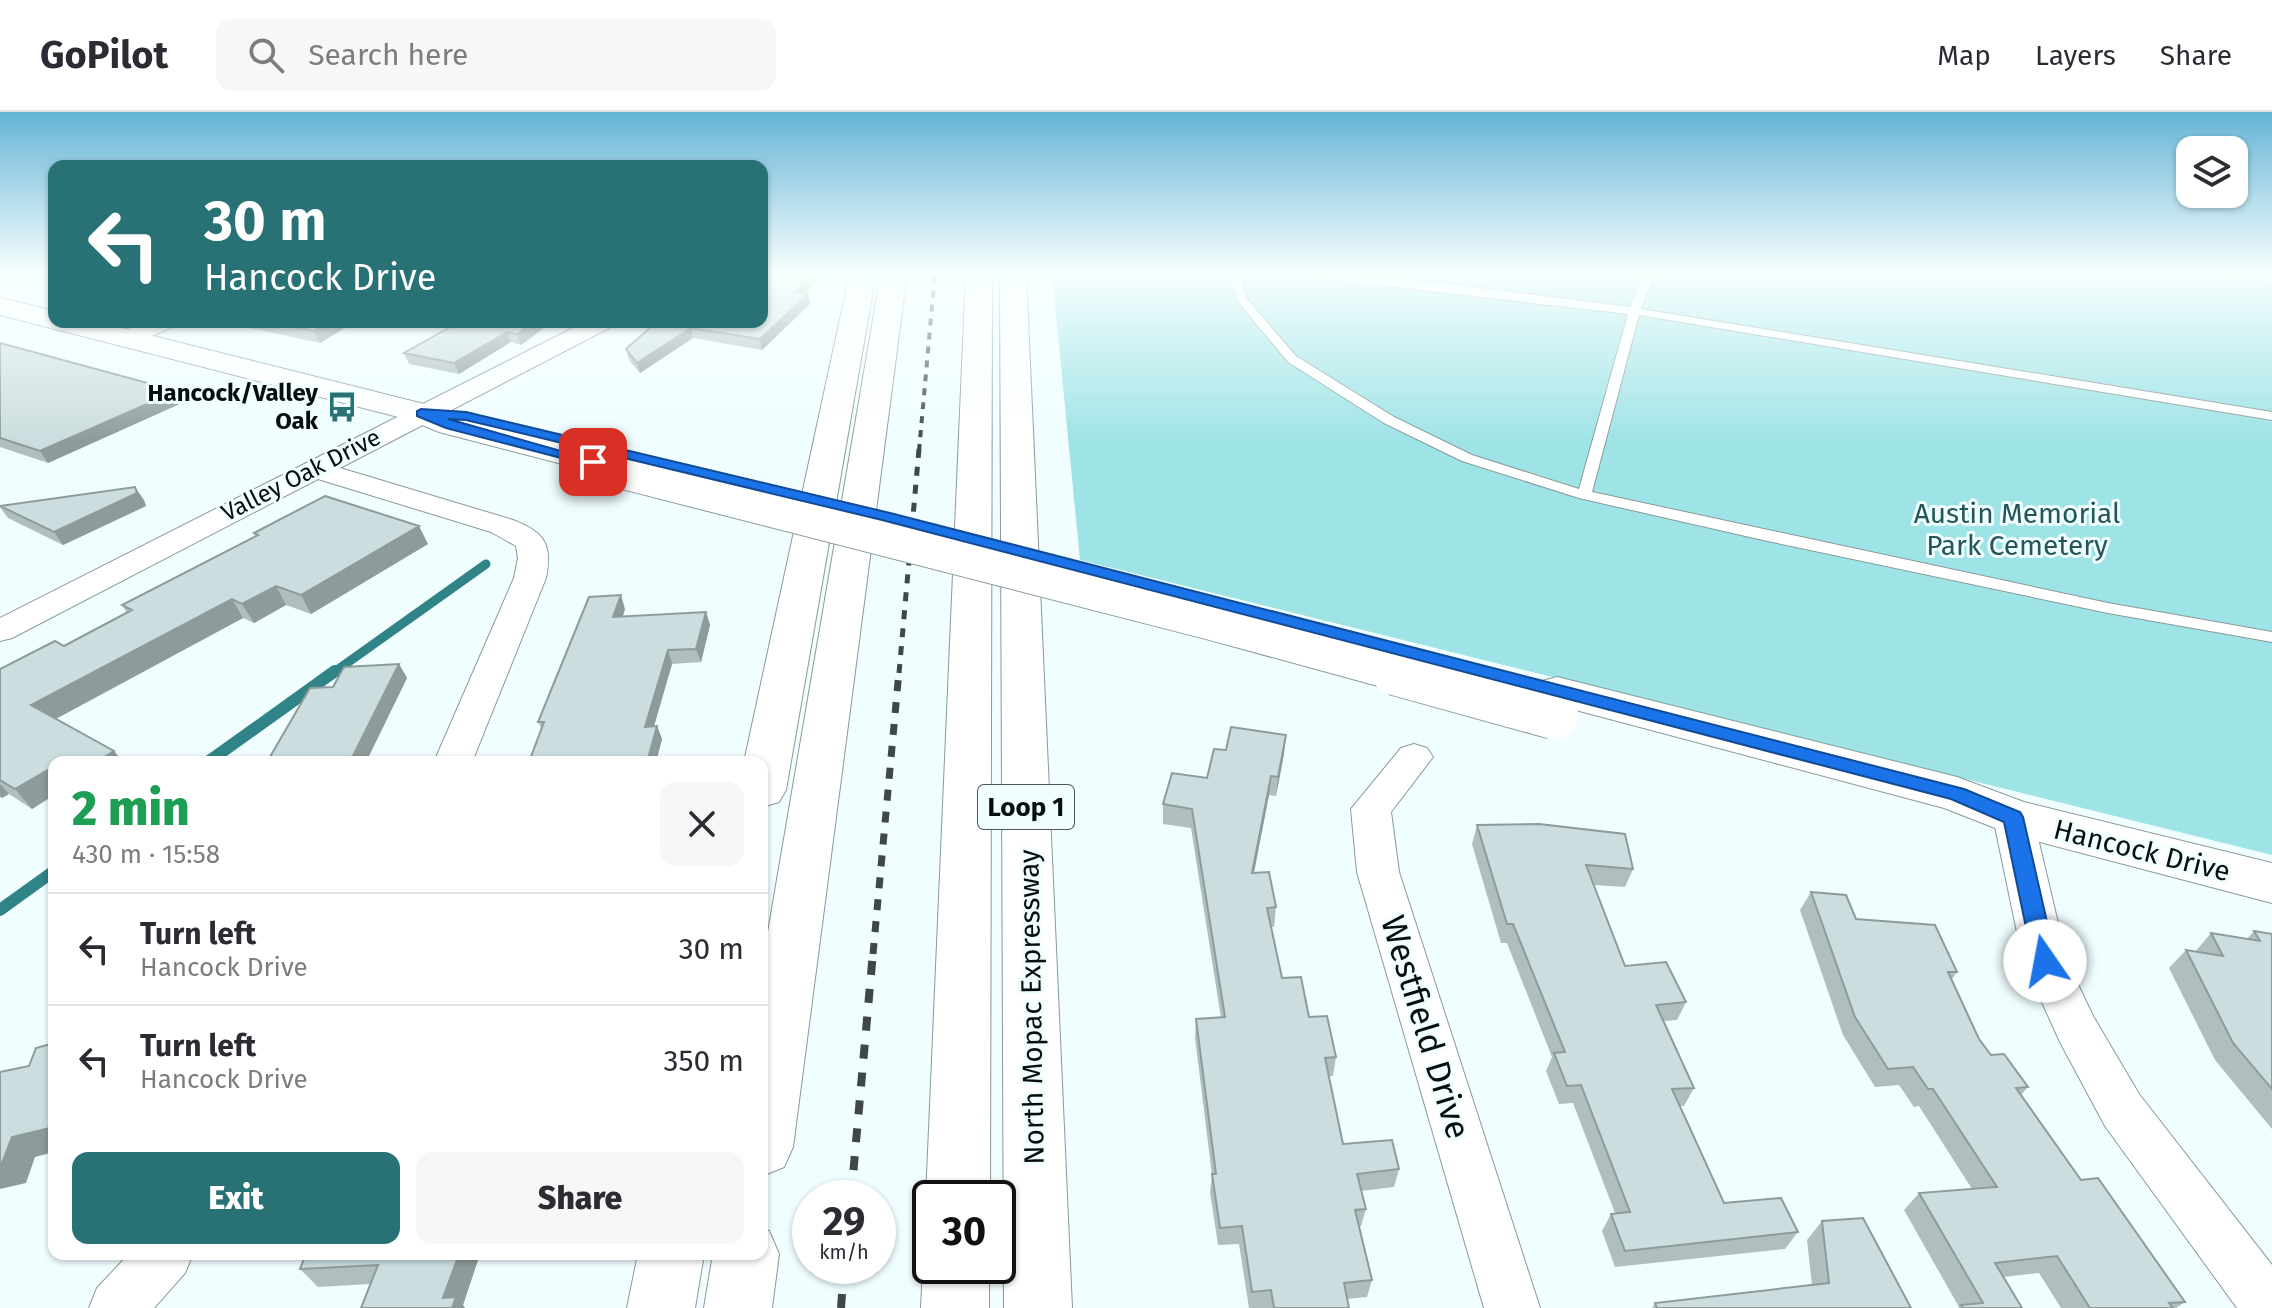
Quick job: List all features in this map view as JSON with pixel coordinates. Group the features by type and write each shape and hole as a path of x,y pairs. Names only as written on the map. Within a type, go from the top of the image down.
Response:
{"main road":[{"name":"Hancock Drive","path":"90,329 421,413 451,425 603,455 1212,621 1556,703 1961,816 2013,817 2272,883"},
{"path":"768,759 852,329"},
{"path":"768,1107 886,329"},
{"path":"958,1180 978,329"},
{"name":"North Mopac Expressway","path":"1014,329 1038,1308"},
{"path":"661,1308 670,1260"},
{"path":"738,1308 745,1260"},
{"path":"955,1308 956,1284"}],"street":[{"path":"127,338 149,329"},
{"name":"Valley Oak Drive","path":"0,631 589,329"},
{"path":"313,469 502,526 522,534 534,547 530,578 456,756"},
{"name":"Westfield Drive","path":"1414,757 1371,809 1378,872 1512,1308"},
{"path":"2013,817 2045,961 2077,1030 2122,1110 2271,1308"},
{"path":"117,1308 161,1260"}],"lane":[{"path":"1266,329 1292,359 1389,420 1467,458 1584,495 2108,608 2272,637"},
{"path":"1584,495 1629,329"},
{"path":"1742,329 2272,416"}],"green space":[{"name":"Austin Memorial Park Cemetery","path":"1057,329 2272,329 2272,855 1080,560"}],"building":[{"path":"447,329 524,329 517,334 507,332 454,363 404,353"},
{"path":"649,329 690,329 637,363 626,349"},
{"path":"696,329 771,329 760,339"},
{"path":"0,343 177,391 40,451 0,438"},
{"path":"135,487 137,493 54,532 0,506"},
{"path":"325,496 419,526 301,595 276,586 242,604 232,599 31,705 114,751 106,756 48,756 48,770 15,789 0,780 0,669 55,641 64,646 132,610 122,605 258,535 254,533"},
{"path":"621,595 613,617 706,612 696,649 668,650 645,727 657,726 649,756 531,756 544,722 538,722 589,597"},
{"path":"399,664 353,756 270,756 310,688 333,687 344,667"},
{"path":"1231,727 1286,735 1278,777 1271,776 1252,873 1269,872 1276,907 1267,908 1282,978 1301,977 1309,1017 1327,1016 1336,1057 1325,1058 1343,1144 1392,1140 1399,1169 1357,1174 1366,1209 1355,1210 1372,1280 1344,1283 1349,1308 1274,1308 1271,1290 1252,1292 1242,1226 1220,1228 1196,1019 1225,1017 1192,809 1163,804 1172,773 1207,778 1214,749 1226,750"},
{"path":"1539,824 1625,834 1633,869 1586,865 1625,966 1666,962 1686,1002 1656,1005 1694,1088 1672,1089 1724,1203 1781,1198 1798,1232 1625,1251 1611,1214 1630,1212 1581,1085 1567,1086 1554,1053 1565,1052 1513,924 1507,924 1477,825"},
{"path":"1811,892 1846,895 1856,919 1935,925 1957,972 1948,972 1979,1039 1991,1055 2004,1054 2028,1087 2016,1088 2081,1180 2098,1178 2185,1302 2169,1303 2173,1308 2090,1308 2057,1256 1995,1263 2022,1308 1963,1308 1961,1305 1983,1303 1919,1193 1997,1187 1933,1089 1928,1089 1913,1067 1888,1069 1855,1017"},
{"path":"2254,931 2272,934 2272,1089 2233,1043 2186,950 2223,956 2211,933 2260,941"},
{"path":"48,1045 48,1128 12,1137 0,1164 0,1072 29,1066 36,1048"},
{"path":"1863,1218 1911,1308 1657,1308 1655,1303 1829,1283 1822,1221"},
{"path":"304,1260 457,1260 443,1298 456,1297 452,1308 361,1308 378,1265 300,1269"}],"waterway":[{"path":"333,673 486,564"},
{"path":"216,756 335,671"},
{"path":"0,910 48,875"}],"railway":[{"path":"919,451 930,329"},
{"path":"899,673 919,449"},
{"path":"873,954 899,671"},
{"path":"853,1180 873,952"},
{"path":"841,1308 843,1284"}],"place":[{"name":"Hancock/Valley Oak","path":"342,407"}],"route":[{"path":"593,462 451,425 421,413 466,416 885,516 1957,794 2013,817 2045,961"}]}
